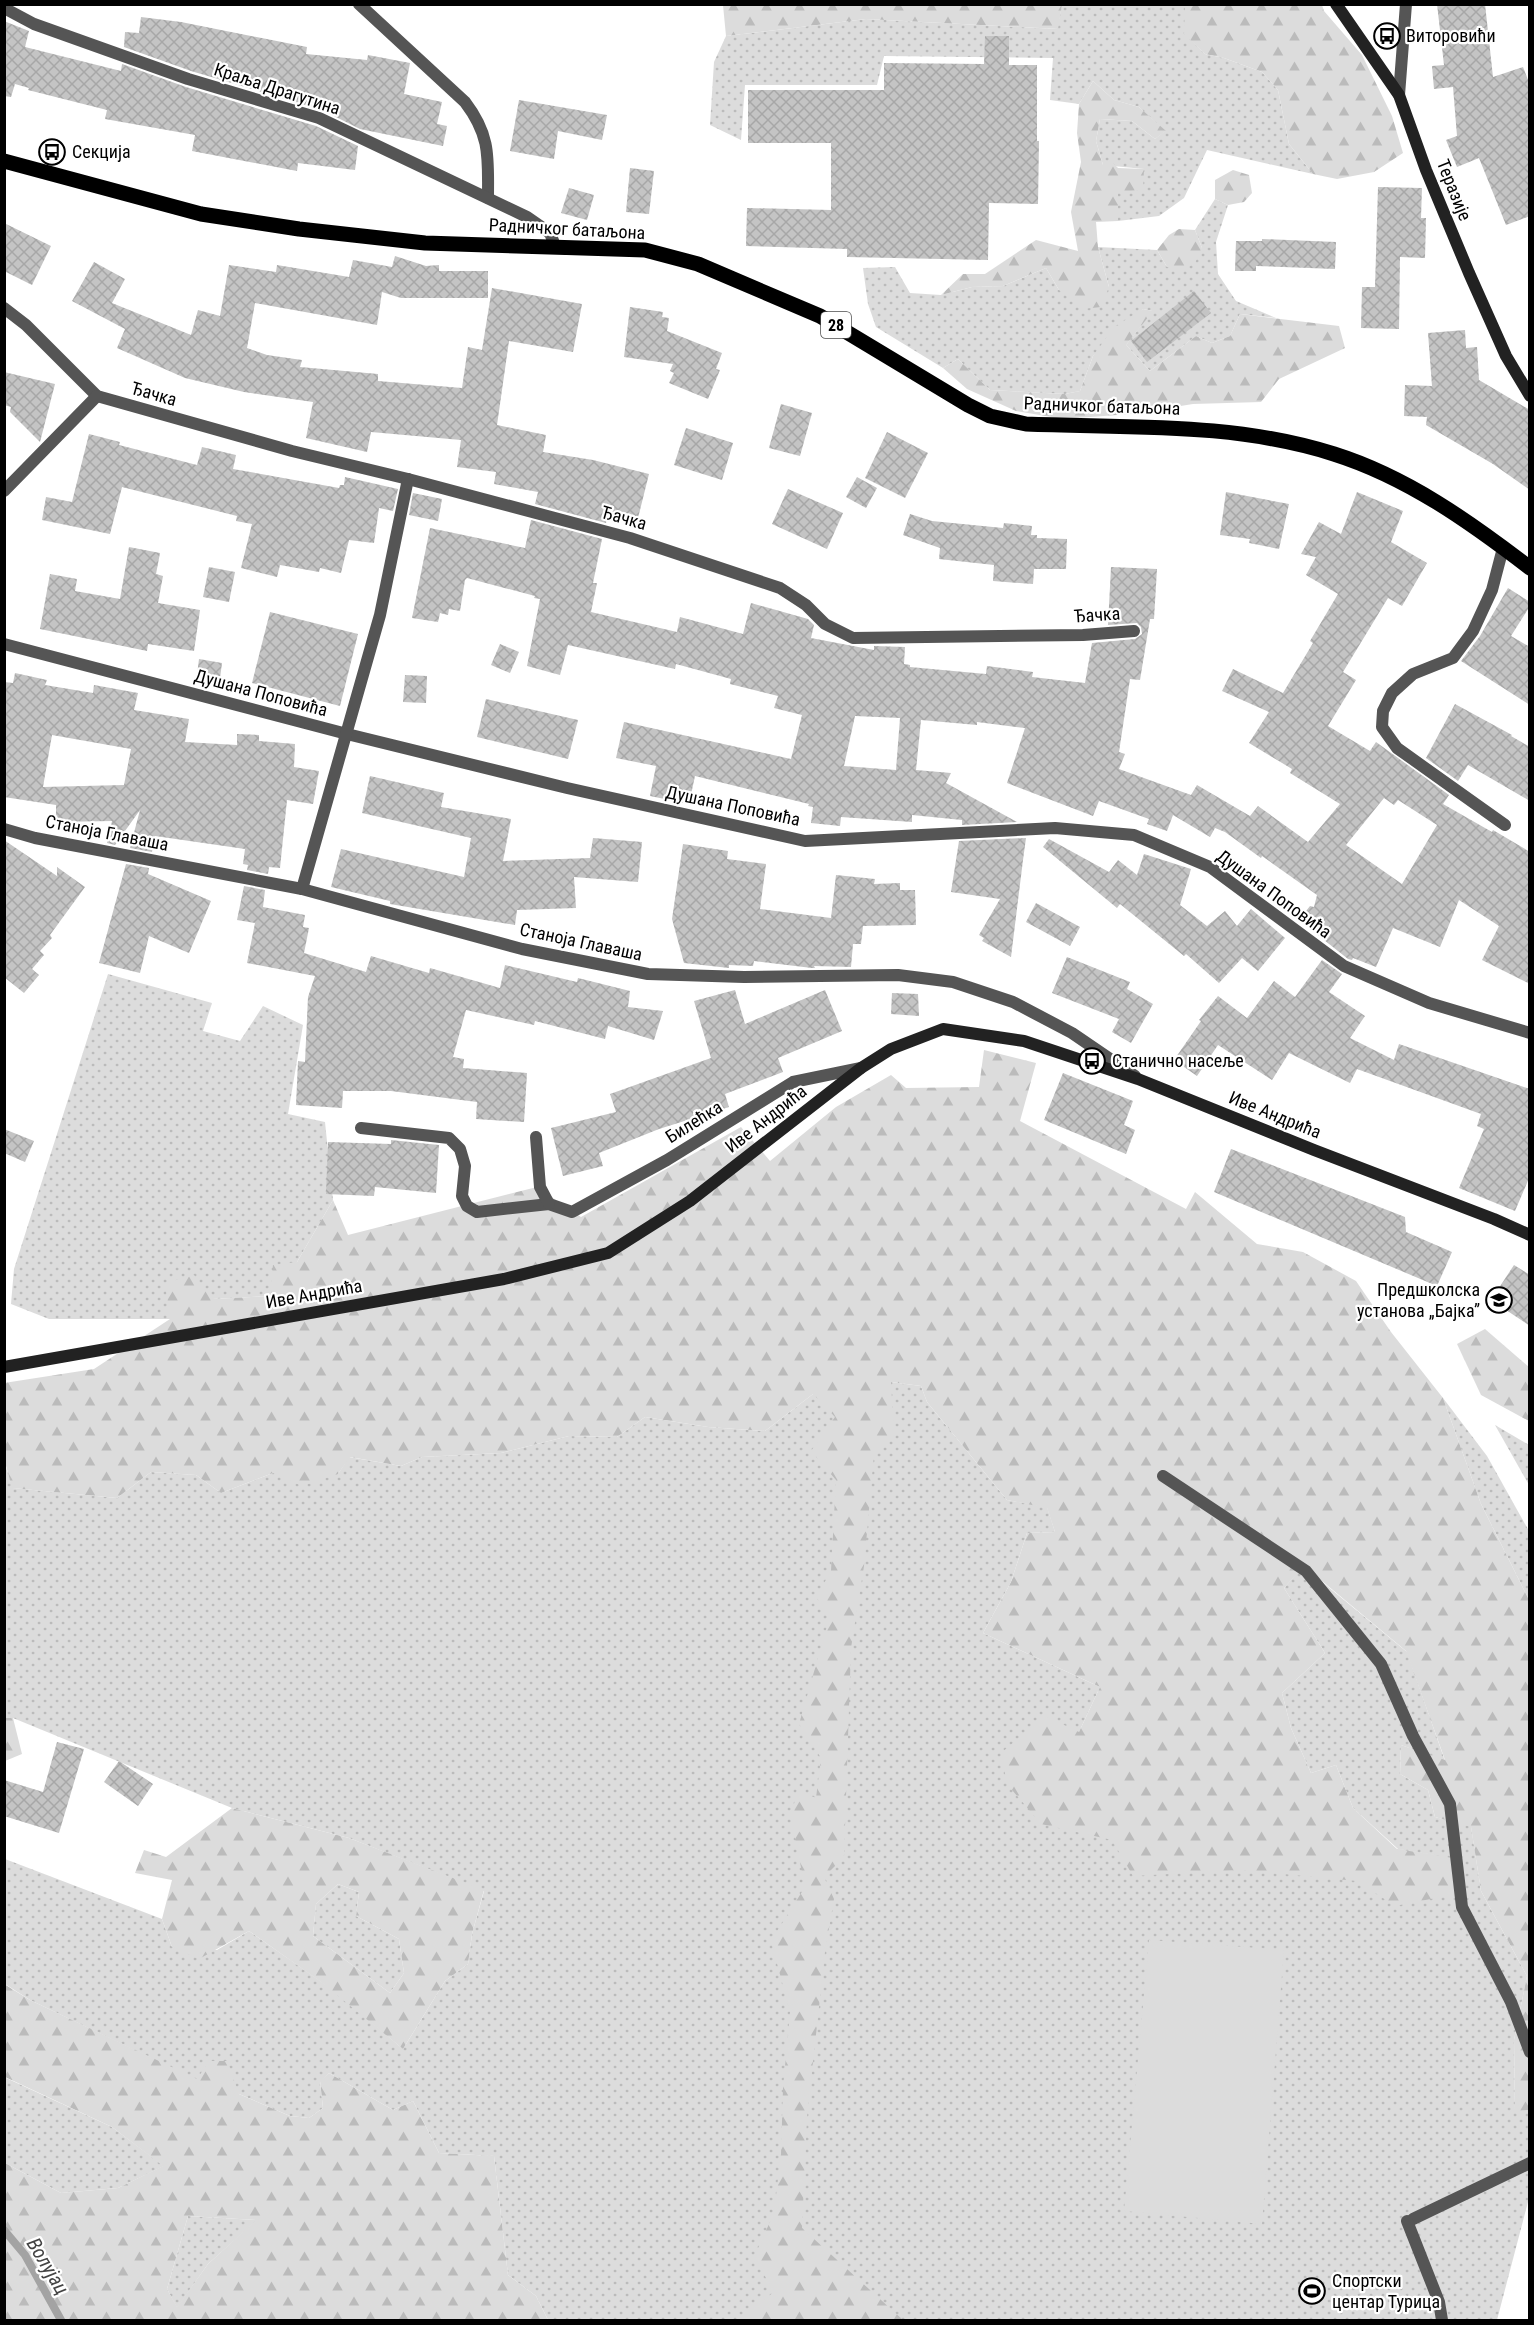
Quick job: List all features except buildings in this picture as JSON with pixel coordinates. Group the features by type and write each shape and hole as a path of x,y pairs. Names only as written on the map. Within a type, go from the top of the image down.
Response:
{"main road":[{"name":"Радничког батаљона","path":"4,161 151,202 201,214 255,223 425,243 645,250 698,264 820,315 949,394 990,416 1026,424 1158,426 1206,430 1282,441 1334,454 1368,467 1430,498 1530,568"}],"street":[{"path":"359,4 465,102 476,116 488,150 488,198"},
{"name":"Теразије","path":"1336,4 1399,95 1426,170 1469,273 1506,356 1530,396"},
{"path":"1399,95 1406,4"},
{"name":"Краља Драгутина","path":"4,8 34,24 188,79 319,118 527,217 546,229 555,246"},
{"name":"Ђачка","path":"4,308 26,325 97,396 292,451 630,538 780,588 806,605 825,624 853,638 1083,635 1134,631"},
{"path":"4,491 97,396"},
{"path":"302,889 380,615 408,479"},
{"path":"1503,548 1492,590 1473,631 1453,658 1413,674 1392,693 1383,711 1382,727 1397,748 1505,825"},
{"name":"Душана Поповића","path":"4,644 347,734 567,788 805,841 1055,828 1134,835 1210,867 1344,966 1429,1003 1530,1034"},
{"name":"Станоја Главаша","path":"4,829 35,838 302,889 522,949 648,974 744,977 897,975 952,982 1013,1002 1072,1033 1138,1079"},
{"name":"Иве Андрића","path":"4,1367 504,1279 608,1253 690,1201 861,1068 891,1049 943,1029 1024,1041 1138,1079 1530,1235"},
{"name":"Билећка","path":"361,1128 449,1138 460,1149 465,1166 462,1196 467,1206 477,1212 549,1204 572,1212 668,1160 793,1082 861,1068"},
{"path":"536,1137 540,1187 549,1204"},
{"path":"1163,1476 1306,1571 1380,1664 1413,1736 1450,1804 1462,1907 1511,2002 1530,2052"},
{"path":"1442,2320 1439,2302 1410,2220 1530,2163"}],"green space":[{"path":"723,4 1062,5 1058,29 866,19 726,36"},
{"path":"1185,4 1322,5 1324,11 1362,55 1392,116 1403,153 1374,172 1337,179 1313,174 1289,144 1278,90 1262,72 1224,58 1205,54 1184,34"},
{"path":"1062,5 1185,5 1185,34 1205,54 1224,58 1262,72 1278,90 1289,144 1313,174 1207,150 1184,198 1159,216 1118,221 1118,191 1144,169 1103,165 1096,141 1100,119 1132,121 1155,139 1165,131 1139,107 1114,100 1093,81 1079,104 1050,100 1053,58 884,56 877,85 745,85 741,140 710,125 714,62 726,36 866,19 1057,29"},
{"path":"1093,81 1114,100 1139,107 1166,131 1155,139 1132,121 1100,119 1096,141 1103,165 1110,160 1118,168 1144,169 1143,190 1118,192 1118,221 1096,222 1098,247 1109,287 1101,307 1082,309 1059,290 1046,268 1003,286 972,287 941,295 963,274 985,274 1036,240 1078,251 1071,212 1081,162 1077,133 1079,104"},
{"path":"1233,170 1249,175 1252,193 1244,202 1228,205 1215,199 1215,180"},
{"path":"1215,199 1228,205 1216,242 1218,274 1236,301 1276,318 1240,314 1230,336 1212,343 1196,336 1150,371 1126,345 1152,311 1143,309 1093,356 1080,391 1065,394 990,390 958,359 943,368 876,327 868,304 863,268 895,267 910,293 941,295 972,287 1003,286 1046,268 1059,290 1109,287 1098,247 1157,250 1167,267 1202,248 1195,230"},
{"path":"1179,229 1195,230 1202,248 1195,263 1181,271 1167,267 1157,250 1169,235"},
{"path":"1143,309 1153,311 1126,345 1150,371 1196,336 1212,343 1230,336 1240,314 1339,326 1345,348 1279,379 1261,402 1193,404 1131,414 1063,419 1016,411 967,389 943,368 958,359 990,390 1065,394 1080,391 1093,356 1114,327"},
{"path":"108,974 212,1003 203,1031 240,1041 263,1006 303,1025 288,1114 325,1122 333,1200 297,1262 270,1296 213,1299 170,1319 49,1319 11,1304 14,1269"},
{"path":"984,1050 1036,1063 1020,1121 1186,1209 1195,1192 1257,1244 1303,1252 1356,1281 1391,1332 1443,1398 1481,1504 1529,1600 1529,2110 1515,2111 1514,2040 1527,1976 1481,1891 1471,1827 1435,1817 1428,1790 1400,1774 1401,1745 1445,1760 1406,1651 1304,1566 1284,1588 1325,1653 1282,1693 1291,1728 1311,1773 1336,1765 1353,1808 1397,1849 1452,1858 1461,1893 1395,1906 1357,1881 1241,1870 1133,1876 1112,1840 1041,1824 1007,1784 1001,1753 1045,1716 1079,1732 1100,1687 983,1633 1011,1582 1027,1533 1055,1532 1047,1508 1007,1500 927,1402 921,1386 891,1382 894,1437 874,1454 864,1566 851,1648 844,1857 824,1877 834,1899 825,1952 807,2117 802,2228 903,2320 744,2320 742,2316 774,2292 754,2257 774,2213 781,2154 783,2088 790,2012 771,1941 805,1887 791,1818 797,1790 816,1798 821,1758 799,1724 830,1616 816,1597 831,1571 836,1480 811,1451 835,1417 813,1394 765,1431 708,1427 645,1417 617,1437 569,1436 501,1453 422,1457 401,1466 350,1457 338,1474 302,1486 273,1473 221,1493 196,1475 151,1472 117,1498 12,1488 5,1462 4,1383 94,1369 170,1319 165,1283 194,1275 213,1299 270,1296 273,1265 297,1262 333,1200 348,1235 537,1187 581,1217 741,1127 770,1161 836,1107 891,1075 906,1088 979,1087"},
{"path":"1485,1329 1529,1367 1529,1421 1481,1395 1457,1344"},
{"path":"891,1382 921,1386 927,1402 1007,1500 1047,1507 1055,1532 1027,1533 1011,1582 983,1633 1100,1687 1079,1732 1033,1789 1452,1858 1398,1849 1353,1808 1336,1765 1311,1773 1291,1728 1282,1693 1325,1653 1284,1588 1303,1566 1407,1652 1445,1761 1401,1745 1400,1774 1428,1790 1435,1817 1471,1826 1481,1891 1527,1976 1514,2040 1515,2110 1529,2110 1529,2198 1497,2320 548,2320 536,2296 508,2275 494,2156 439,2153 413,2101 393,2110 329,2073 320,2082 323,2108 309,2118 290,2116 239,2094 197,2080 30,2000 5,1984 5,1859 162,1919 172,1947 217,1950 249,1931 333,1990 403,2049 445,1981 468,1964 472,1934 484,1891 349,1838 232,1808 13,1718 5,1718 4,1462 13,1488 117,1498 151,1472 196,1475 221,1493 273,1473 338,1474 349,1457 401,1466 422,1457 501,1453 569,1436 617,1437 645,1417 708,1427 765,1431 813,1394"},
{"path":"1443,1398 1487,1456 1529,1531 1529,1600 1481,1504"},
{"path":"1495,1425 1529,1445 1529,1485"},
{"path":"5,1718 13,1718 22,1754 5,1761"},
{"path":"232,1808 349,1838 484,1890 472,1934 468,1964 445,1981 403,2049 321,1982 249,1931 199,1959 172,1947 162,1919 172,1880 135,1873 144,1850 166,1857","holes":["338,1884 359,1892 356,1916 399,1939 404,1973 390,1993 313,1936 316,1904"]},
{"path":"338,1884 359,1892 356,1916 399,1939 404,1973 390,1993 313,1936 316,1904"},
{"path":"1149,1940 1284,1950 1262,2224 1124,2211"},
{"path":"4,1984 30,2000 197,2079 209,2061 227,2061 239,2094 290,2116 309,2118 323,2108 320,2081 329,2073 393,2110 413,2101 439,2153 494,2156 508,2275 536,2296 548,2320 5,2320 5,2163 61,2193 118,2188 163,2166 112,2127 5,2077","holes":["188,2216 256,2220 208,2264 177,2307 167,2289"]},
{"path":"4,2077 112,2127 164,2166 118,2188 61,2193 5,2163"},
{"path":"188,2216 257,2220 208,2264 177,2308 167,2289"}],"waterway":[{"name":"Волујац","path":"4,2230 25,2255 61,2320"}],"place":[{"name":"Виторовићи","path":"1387,36"},
{"name":"Секција","path":"52,152"},
{"name":"Станично насеље","path":"1092,1061"},
{"name":"Предшколска установа „Бајка”","path":"1499,1300"},
{"name":"Спортски центар Турица","path":"1312,2291"}]}
